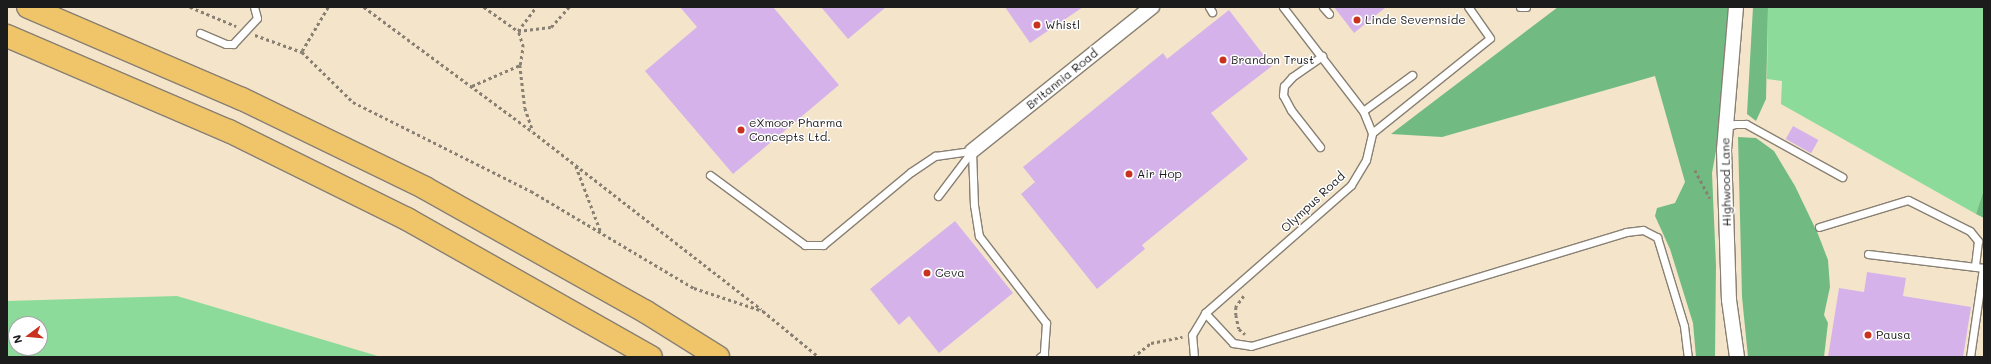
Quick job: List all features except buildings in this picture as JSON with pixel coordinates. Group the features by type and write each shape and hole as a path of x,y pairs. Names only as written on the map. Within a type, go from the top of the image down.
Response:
{"highway":[{"path":"28,7 242,99 425,188 646,312 718,357"},
{"path":"7,36 229,132 407,219 651,357"}],"street":[{"name":"Britannia Road","path":"972,151 1152,7"},
{"name":"Highwood Lane","path":"1736,7 1724,150 1729,300 1737,357"}],"lane":[{"path":"200,33 226,44 233,44 257,18 254,7"},
{"path":"1295,7 1285,10 1364,111 1372,133 1490,38 1468,7"},
{"path":"1323,7 1329,14"},
{"path":"1520,7 1526,7"},
{"path":"1320,147 1291,110 1282,95 1284,86 1292,77 1322,56"},
{"path":"1364,111 1412,75"},
{"path":"1726,127 1735,124 1746,124 1842,177"},
{"name":"Olympus Road","path":"1194,357 1192,335 1205,313 1351,185 1366,160 1372,133"},
{"path":"710,175 805,245 823,245 911,172 935,156 972,151"},
{"path":"938,196 972,151"},
{"path":"972,151 974,204 979,236 1046,322 1044,354 1040,357"},
{"path":"1819,227 1908,200 1970,231 1978,241 1975,267"},
{"path":"1205,313 1237,345 1251,346 1626,232 1644,230 1657,237 1684,326 1688,357"},
{"path":"1868,254 1983,268 1970,357"}],"path":[{"path":"190,7 226,22"},
{"path":"302,52 328,7"},
{"path":"364,7 576,165 763,311 819,357"},
{"path":"484,7 518,31 523,47 520,65 526,108 533,132"},
{"path":"518,31 536,7"},
{"path":"518,31 551,27 569,7"},
{"path":"246,30 302,52 353,102 531,191 694,288 763,311"},
{"path":"471,86 520,65"},
{"path":"576,165 601,233"},
{"path":"1247,293 1236,308 1239,329 1263,342"},
{"path":"1133,357 1151,343 1170,339"}],"green space":[{"path":"1558,7 1729,7 1718,140 1712,173 1716,265 1715,357 1696,357 1693,323 1670,249 1655,216 1657,208 1675,203 1685,182 1655,76 1442,137 1391,134"},
{"path":"1753,7 1768,7 1766,99 1756,121 1747,114"},
{"path":"1768,7 1984,7 1984,189 1976,214 1781,104 1782,81 1767,79"},
{"path":"1738,137 1756,138 1774,151 1795,186 1818,234 1828,260 1830,287 1824,315 1828,323 1824,357 1748,357 1742,297"},
{"path":"1984,189 1984,218 1976,214"},
{"path":"177,296 381,357 7,357 7,301"}],"place":[{"name":"Linde Severnside","path":"1357,20"},
{"name":"Whistl","path":"1037,25"},
{"name":"Brandon Trust","path":"1223,60"},
{"name":"eXmoor Pharma Concepts Ltd.","path":"741,130"},
{"name":"Air Hop","path":"1129,174"},
{"name":"Ceva","path":"927,273"},
{"name":"Pausa","path":"1868,335"}]}
